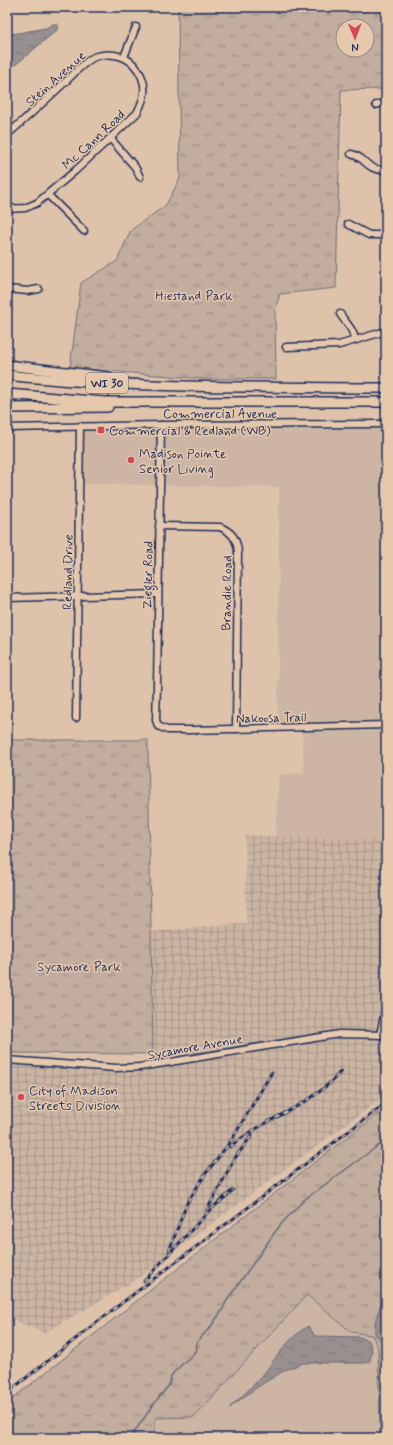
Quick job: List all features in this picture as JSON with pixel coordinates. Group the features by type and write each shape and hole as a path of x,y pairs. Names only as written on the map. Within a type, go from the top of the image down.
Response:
{"highway":[{"path":"7,366 90,376 207,387"},
{"name":"WI 30","path":"7,375 76,382 207,387 386,388"},
{"name":"WI 30","path":"7,394 105,402 383,402"},
{"path":"7,408 113,407 190,402"}],"street":[{"path":"124,57 136,27"},
{"name":"Stein Avenue","path":"7,135 88,62 97,56 118,55 124,57"},
{"name":"Mc Cann Road","path":"7,209 25,208 37,203 48,195 137,113 143,102 145,94 142,75 136,67 124,57"},
{"path":"376,105 386,102"},
{"path":"110,138 132,162 140,177"},
{"path":"351,154 357,155 371,168 386,170"},
{"path":"48,195 84,231"},
{"path":"348,224 369,235 386,235"},
{"path":"7,289 28,291 39,289"},
{"path":"340,314 352,330 355,340"},
{"path":"286,347 332,346 386,332"},
{"name":"Commercial Avenue","path":"7,428 161,425 386,424"},
{"name":"Ziegler Road","path":"158,726 156,720 161,425"},
{"name":"Redland Drive","path":"76,718 80,426"},
{"name":"Brandie Road","path":"159,526 220,527 229,531 237,543 236,728"},
{"path":"7,598 158,594"},
{"name":"Nakoosa Trail","path":"158,726 167,730 386,725"},
{"path":"383,1035 386,1007"},
{"name":"Sycamore Avenue","path":"7,1060 116,1068 140,1067 292,1040 339,1034 383,1035"}],"shaded area":[{"path":"386,424 386,839 275,838 279,775 304,773 302,727 278,728 279,487 79,484 80,426"},
{"path":"245,836 386,839 386,1095 134,1281 44,1333 7,1317 7,1060 116,1068 156,1064 153,1054 151,932 246,923"},
{"path":"307,1295 351,1332 372,1335 378,1347 380,1438 155,1438 155,1418 194,1417"}],"green space":[{"name":"Hiestand Park","path":"178,7 386,7 386,89 341,90 336,288 280,294 275,310 276,379 205,379 70,368 81,283 117,261 131,230 166,205 180,178"},
{"name":"Sycamore Park","path":"7,740 148,740 153,1054 7,1053"},
{"path":"386,1107 386,1438 380,1438 378,1347 372,1335 351,1332 307,1295 194,1417 155,1418 155,1438 7,1438 7,1403"}],"water":[{"path":"53,24 57,24 59,27 57,30 7,72 7,35 46,28"},
{"path":"386,1296 386,1355 381,1341 375,1333 375,1323 380,1306"},
{"path":"308,1326 315,1336 360,1337 369,1341 372,1350 370,1361 365,1363 303,1363 285,1370 256,1388 229,1408 262,1376 288,1343"}],"waterway":[{"path":"130,1438 169,1385 171,1376 194,1353 197,1348 197,1342 210,1328 226,1302 283,1222 304,1200 386,1140"}],"railway":[{"path":"230,1147 258,1128 316,1094 329,1084 341,1071"},
{"path":"169,1251 187,1203 206,1173 231,1141 272,1072"},
{"path":"7,1393 106,1315 386,1103"},
{"path":"207,1210 235,1158 252,1135"},
{"path":"144,1281 209,1211 233,1190"}],"place":[{"name":"Commercial & Redland (WB)","path":"101,430"},
{"name":"Madison Pointe Senior Living","path":"131,460"},
{"name":"City of Madison Streets Division","path":"21,1097"}]}
